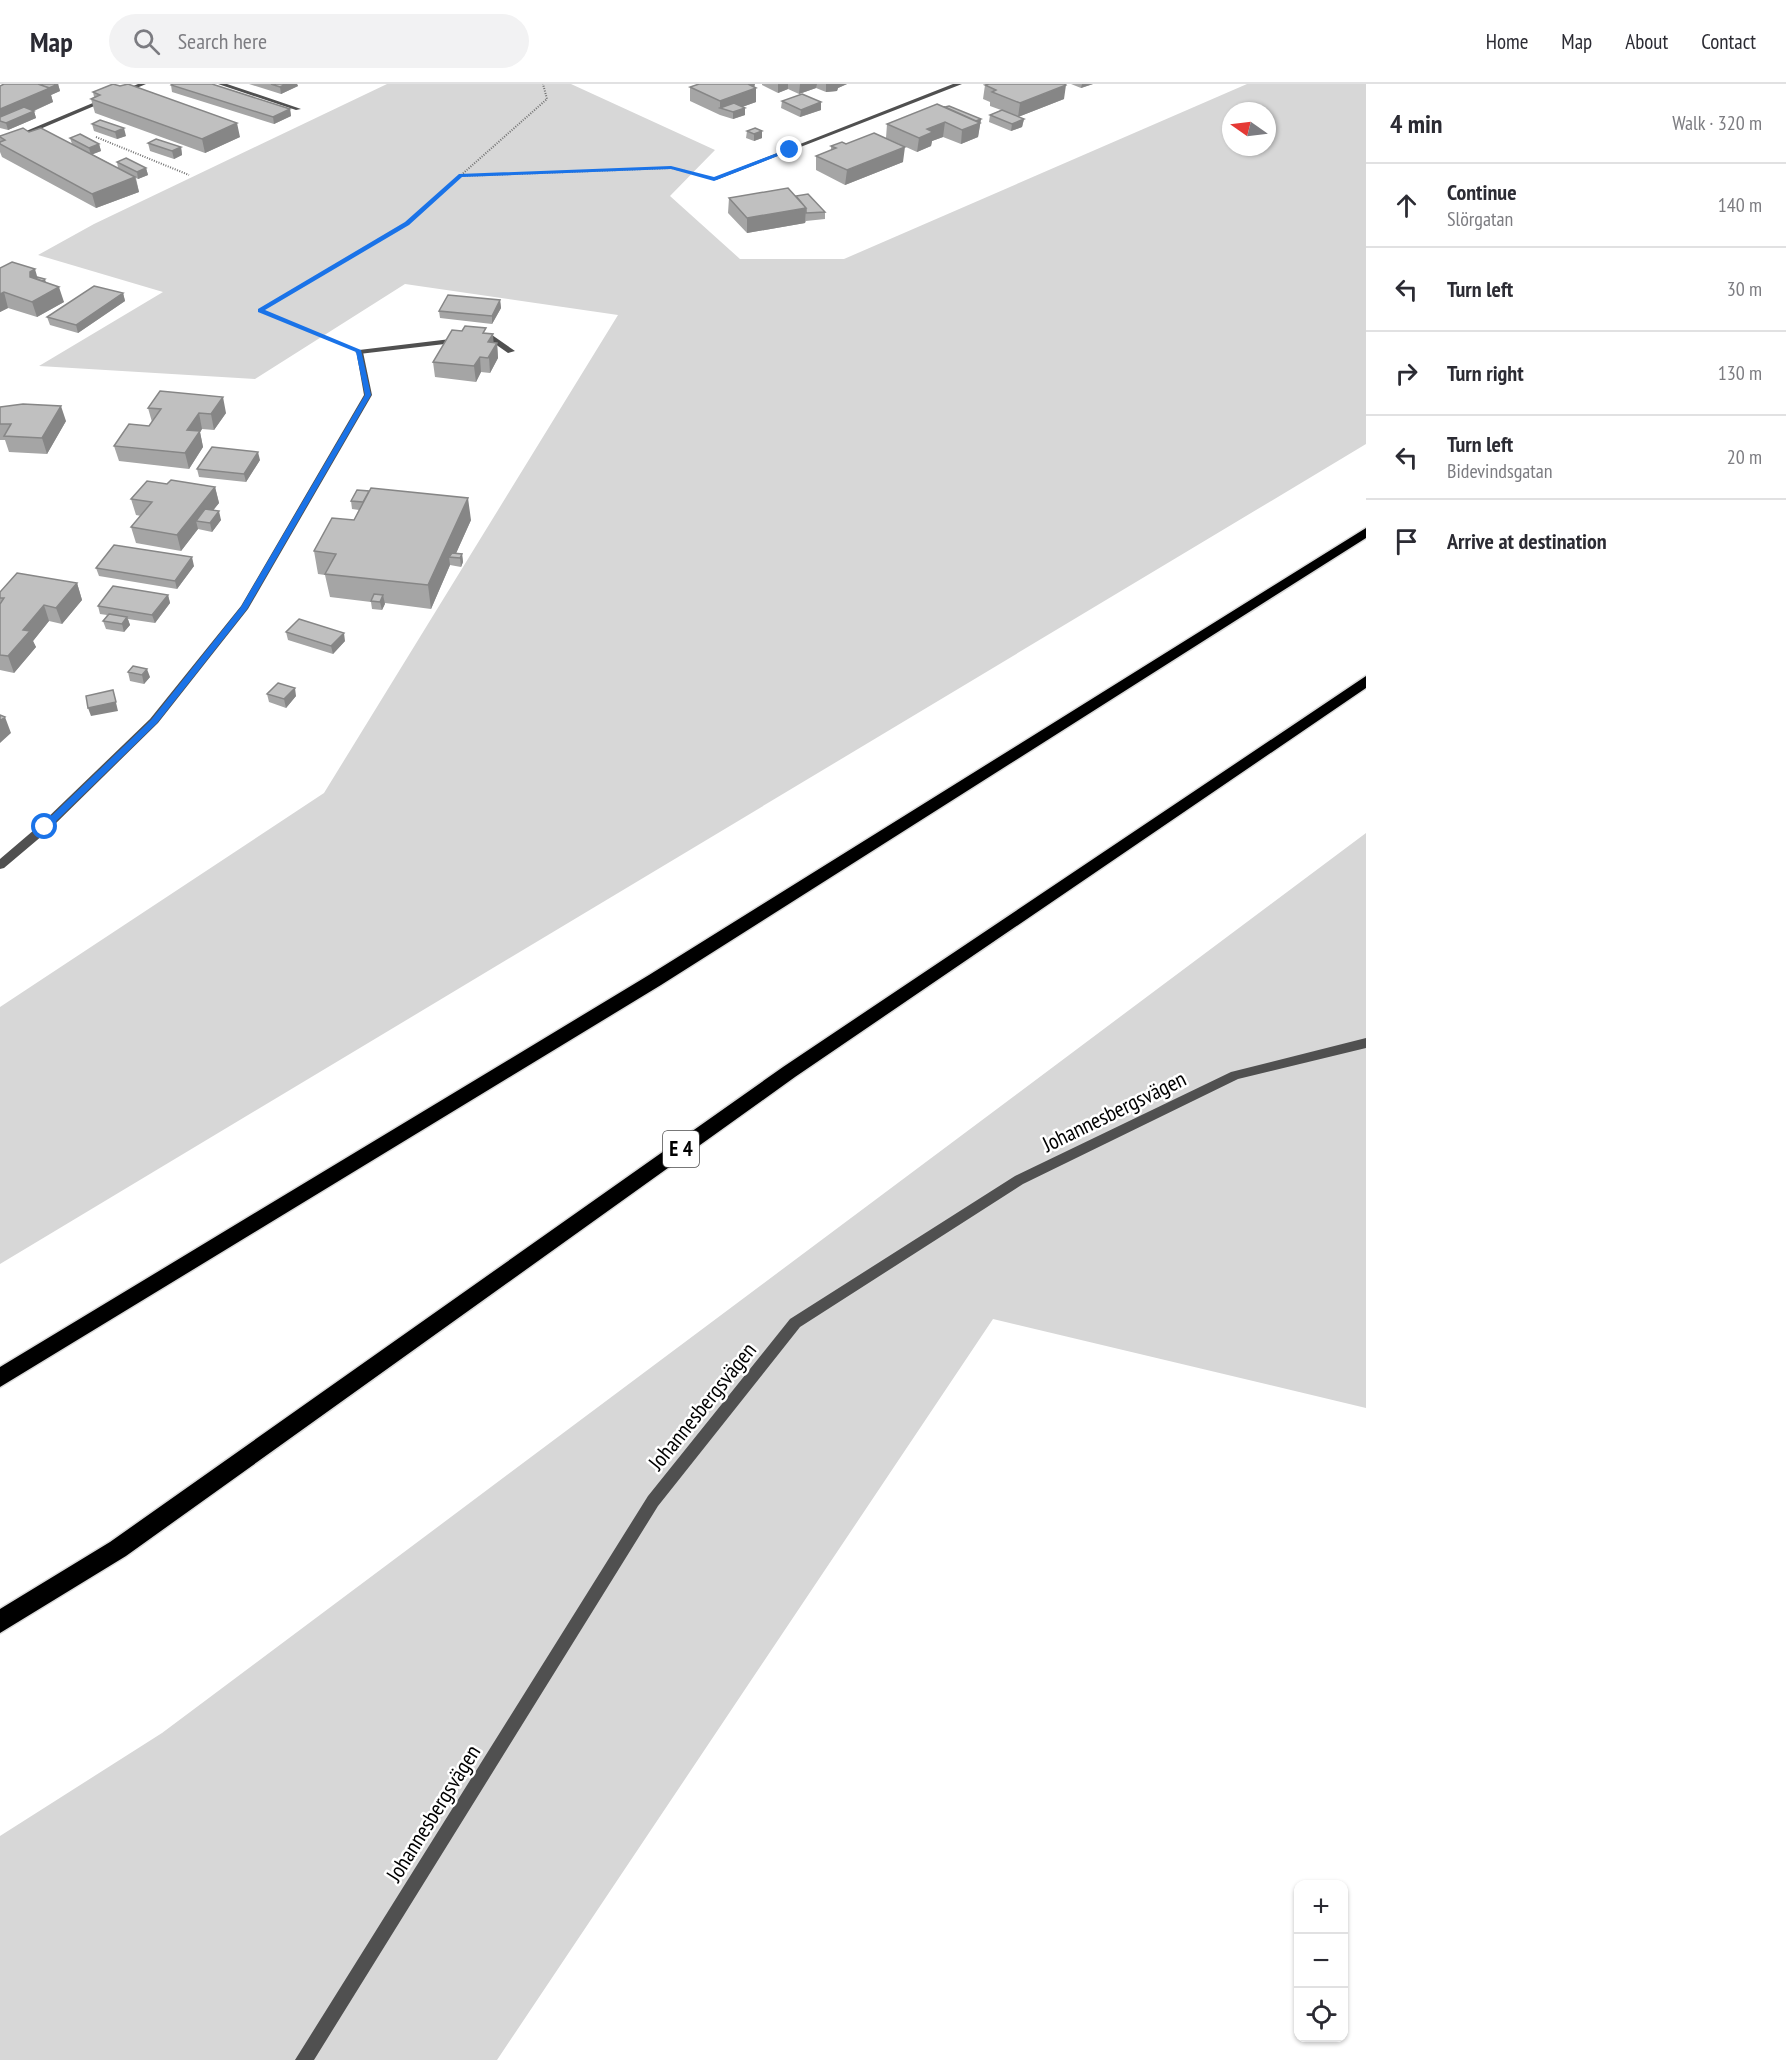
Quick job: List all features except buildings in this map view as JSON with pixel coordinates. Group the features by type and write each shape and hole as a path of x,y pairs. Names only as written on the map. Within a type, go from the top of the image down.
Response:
{"highway":[{"path":"0,1378 655,980 1366,532"},
{"name":"E 4","path":"0,1622 118,1549 789,1072 1366,681"}],"street":[{"path":"0,144 57,122 142,84"},
{"path":"221,84 298,109"},
{"path":"714,179 959,84"},
{"path":"0,865 45,827 154,722 245,607 368,395 359,351 489,337 511,351"},
{"name":"Johannesbergsvägen","path":"304,2060 653,1501 795,1323 1029,1175 1235,1075 1366,1043"}],"path":[{"path":"359,351 261,310 407,224 547,99 543,84"},
{"path":"57,122 189,175"},
{"path":"461,176 671,168 714,179"}],"shaded area":[{"path":"387,84 571,84 715,150 670,196 740,259 844,259 1247,84 1366,84 1366,444 0,1264 0,1007 324,793 618,315 405,284 255,379 39,366 163,292 38,255 94,224"},
{"path":"1366,833 1366,1408 993,1319 497,2060 0,2060 0,1836 162,1733"}],"route":[{"path":"45,827 154,722 245,607 368,395 359,351 261,310 407,224 461,176 671,168 714,179 790,150"}]}
